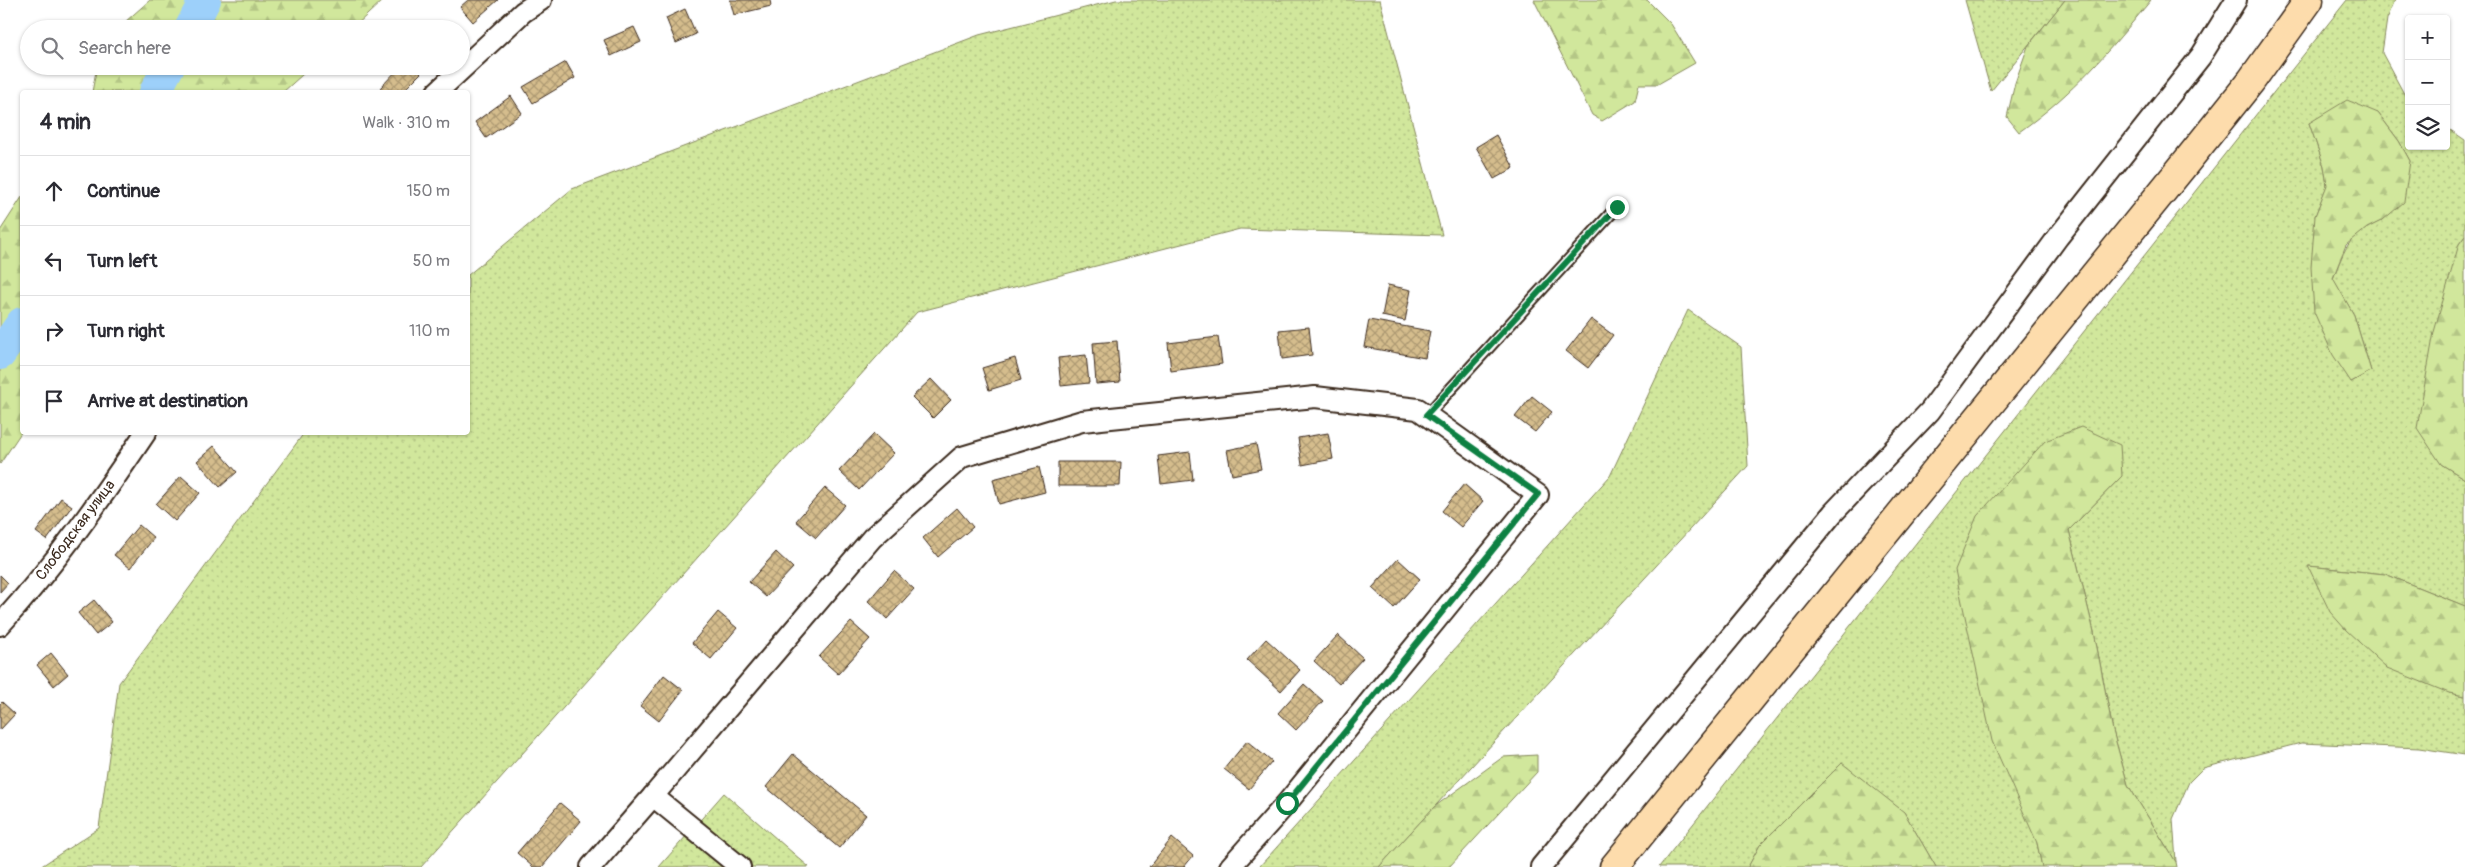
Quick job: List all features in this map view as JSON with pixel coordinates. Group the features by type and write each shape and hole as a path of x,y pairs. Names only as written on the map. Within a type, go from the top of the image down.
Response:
{"highway":[{"path":"1614,867 2171,181 2251,81 2309,0"}],"street":[{"path":"470,61 522,12 541,0"},
{"path":"1541,867 1833,513 1930,411 2058,238 2201,56 2236,0"},
{"path":"439,90 455,75"},
{"path":"590,867 653,796 872,538 962,457 1082,421 1315,398 1418,409 1538,494 1287,803 1230,867"},
{"name":"Слободская улица","path":"0,625 20,603 110,486 144,435"},
{"path":"653,796 740,867"}],"lane":[{"path":"1426,415 1617,207"}],"green space":[{"path":"150,0 383,0 362,20 127,20"},
{"path":"1116,0 1380,0 1442,235 1240,229 917,312 421,867 40,867 99,828 119,683 303,435 470,435 470,273 572,189 979,35"},
{"path":"1534,0 1647,0 1671,24 1695,63 1658,84 1639,84 1635,101 1602,121 1592,115"},
{"path":"1965,0 2065,0 1991,91"},
{"path":"2065,0 2151,0 2090,71 2057,103 2019,132 2007,117 2015,83 2028,46"},
{"path":"2347,0 2395,0 2387,19 2382,53 2405,96 2405,150 2450,150 2450,130 2465,140 2465,236 2459,244 2441,464 2465,479 2465,606 2385,574 2309,566 2449,693 2465,696 2465,755 2419,748 2301,743 2203,768 2189,782 2173,819 2176,862 2128,785 2113,731 2094,632 2069,530 2122,476 2045,441 2037,843 2042,867 1936,867 1904,812 1760,845 1748,867 1659,867","holes":["2378,113 2399,141 2410,161 2383,220 2355,237 2345,250 2333,279 2354,315 2371,371 2351,382 2315,216 2327,186 2324,166 2309,123"]},
{"path":"95,75 302,75 285,90 92,90"},
{"path":"2347,100 2378,113 2399,141 2410,161 2404,202 2383,220 2367,228 2346,245 2333,278 2354,315 2371,371 2351,382 2333,355 2314,312 2311,267 2315,216 2327,185 2324,166 2309,123"},
{"path":"20,200 20,434 0,464 0,231"},
{"path":"2465,236 2465,479 2441,464 2417,428 2434,332 2459,244"},
{"path":"1688,310 1741,347 1748,466 1379,867 1259,867 1610,476"},
{"path":"2081,427 2120,445 2122,476 2069,530 2094,632 2113,731 2128,785 2176,862 2177,867 2042,867 2037,843 1992,741 1955,570 1977,516 2045,441"},
{"path":"2308,566 2385,574 2465,606 2465,696 2449,693 2387,668 2346,630 2330,612"},
{"path":"1537,755 1537,772 1449,867 1379,867 1434,807 1503,757"},
{"path":"1842,763 1904,812 1936,867 1748,867 1760,845"},
{"path":"724,793 809,867 659,867"}],"building":[{"path":"468,0 498,0 473,22 460,7"},
{"path":"730,0 770,0 771,6 734,15"},
{"path":"685,9 696,34 676,43 666,18"},
{"path":"634,27 641,42 611,56 604,40"},
{"path":"566,62 575,78 533,103 523,87"},
{"path":"392,75 419,75 404,90 382,90 380,88"},
{"path":"511,96 522,113 486,138 475,122"},
{"path":"1496,135 1514,168 1494,179 1476,147"},
{"path":"1388,285 1411,290 1405,321 1382,316"},
{"path":"1591,319 1613,335 1588,368 1566,351"},
{"path":"1369,320 1430,331 1425,358 1364,347"},
{"path":"1309,327 1312,355 1282,359 1279,330"},
{"path":"1218,337 1222,364 1171,371 1168,343"},
{"path":"1117,341 1120,382 1096,384 1093,343"},
{"path":"1086,355 1089,383 1061,386 1058,358"},
{"path":"1015,358 1021,380 989,390 982,368"},
{"path":"931,379 951,400 933,418 912,397"},
{"path":"1532,396 1552,412 1535,432 1515,417"},
{"path":"1328,433 1333,459 1302,465 1298,438"},
{"path":"874,434 894,453 859,490 839,471"},
{"path":"1256,444 1261,469 1232,475 1227,450"},
{"path":"214,446 237,472 220,487 197,461"},
{"path":"1190,452 1193,480 1161,484 1158,456"},
{"path":"1058,462 1121,462 1120,486 1058,486"},
{"path":"1039,467 1045,492 999,504 993,479"},
{"path":"181,476 200,493 175,521 156,504"},
{"path":"1464,484 1483,501 1461,527 1442,511"},
{"path":"825,488 845,505 816,538 796,521"},
{"path":"61,498 72,506 47,540 36,532"},
{"path":"957,508 973,527 938,557 923,538"},
{"path":"139,525 154,538 130,568 114,555"},
{"path":"776,552 793,568 766,597 749,582"},
{"path":"1398,559 1420,579 1394,608 1372,588"},
{"path":"894,571 914,589 887,619 868,601"},
{"path":"0,575 8,583 0,592"},
{"path":"94,600 112,622 96,635 78,613"},
{"path":"718,612 737,628 711,659 692,643"},
{"path":"851,622 870,639 838,674 819,657"},
{"path":"1338,635 1363,658 1339,684 1314,661"},
{"path":"1266,639 1300,670 1281,691 1247,660"},
{"path":"51,653 68,674 54,686 37,665"},
{"path":"664,675 683,690 659,721 640,706"},
{"path":"1304,684 1323,701 1296,730 1278,713"},
{"path":"2,702 15,714 0,730 0,704"},
{"path":"1247,741 1272,762 1249,789 1224,769"},
{"path":"793,754 866,815 839,848 766,787"},
{"path":"560,803 581,821 542,867 533,867 517,853"},
{"path":"1172,838 1193,856 1184,867 1149,867"}],"waterway":[{"path":"195,20 205,0"},
{"path":"156,90 164,75"},
{"path":"0,354 20,326"}],"route":[{"path":"1287,803 1538,494 1426,415 1617,207"}]}
